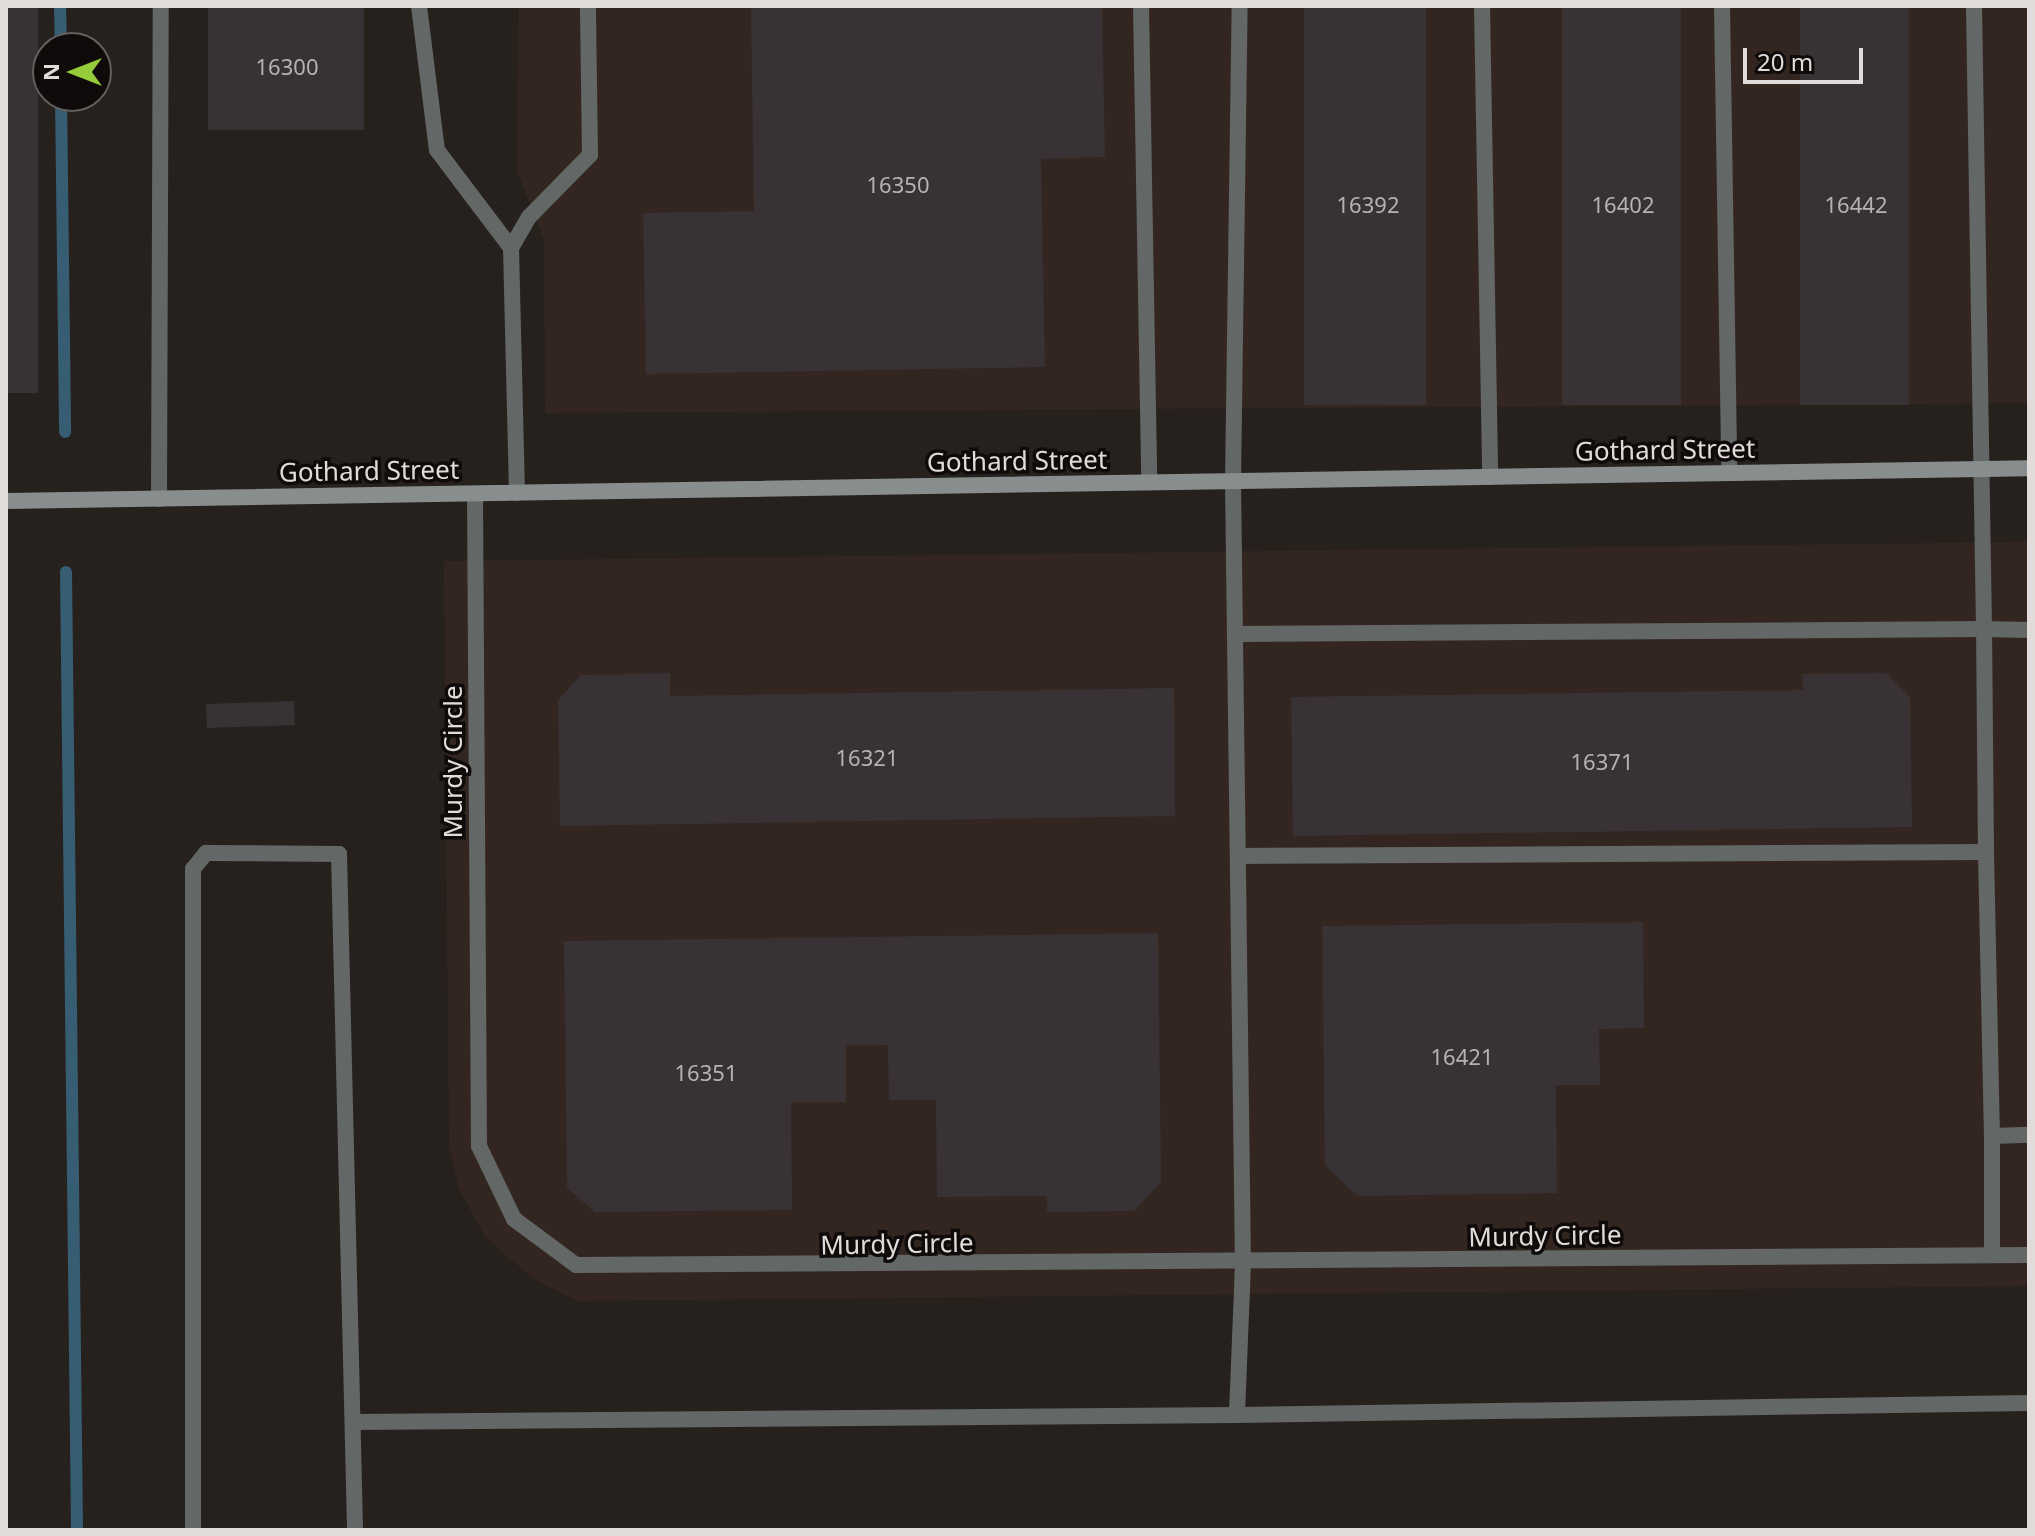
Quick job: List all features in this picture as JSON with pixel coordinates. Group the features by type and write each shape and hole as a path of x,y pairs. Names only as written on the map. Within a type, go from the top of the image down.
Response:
{"street":[{"path":"159,499 161,6"},
{"path":"419,6 437,150 511,248"},
{"path":"517,493 511,248 529,217 590,155 588,6"},
{"path":"1141,6 1149,482"},
{"path":"1237,1415 1243,1264 1233,481 1240,6"},
{"path":"1482,6 1490,477"},
{"path":"1722,6 1729,473"},
{"path":"1974,6 1992,1255"},
{"name":"Gothard Street","path":"6,501 2029,468"},
{"name":"Murdy Circle","path":"475,494 479,1146 514,1219 576,1265 652,1270 2029,1255"},
{"path":"1235,634 2029,630"},
{"path":"1239,856 1986,852"},
{"path":"193,1530 193,869 206,853 339,854 355,1422 355,1530"},
{"path":"1992,1136 2029,1135"},
{"path":"355,1422 1237,1415 2029,1403"}],"shaded area":[{"path":"519,6 2029,6 2029,403 545,413 544,239 517,171"},
{"path":"2029,542 2029,1286 577,1301 534,1279 485,1237 459,1188 449,1146 444,561"}],"building":[{"path":"6,6 38,6 38,32 32,32 32,112 38,112 38,393 6,393"},
{"path":"208,6 364,6 364,130 208,130"},
{"path":"751,6 1102,6 1105,157 1041,159 1045,367 646,374 643,213 754,211"},
{"path":"1304,6 1426,6 1426,405 1304,405"},
{"path":"1562,6 1681,6 1681,405 1562,405"},
{"path":"1800,6 1909,6 1909,405 1800,405"},
{"path":"670,673 670,696 1174,688 1175,816 560,826 558,700 581,675"},
{"path":"1886,673 1910,697 1912,827 1293,836 1291,697 1803,690 1802,674"},
{"path":"294,701 295,725 207,728 206,704"},
{"path":"1643,922 1644,1028 1599,1029 1600,1085 1556,1085 1557,1193 1357,1196 1325,1165 1322,926"},
{"path":"1158,933 1161,1182 1134,1211 1047,1212 1047,1196 937,1197 936,1100 889,1100 888,1045 846,1046 846,1102 791,1102 792,1210 595,1212 567,1188 564,941"}],"waterway":[{"path":"60,6 61,32"},
{"path":"61,112 65,432"},
{"path":"66,572 77,1530"}]}
